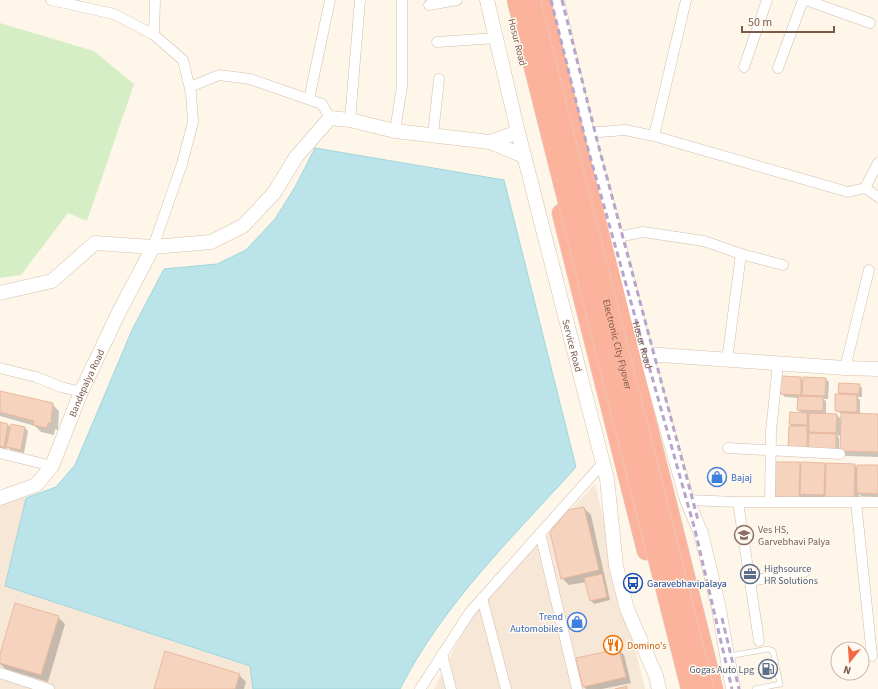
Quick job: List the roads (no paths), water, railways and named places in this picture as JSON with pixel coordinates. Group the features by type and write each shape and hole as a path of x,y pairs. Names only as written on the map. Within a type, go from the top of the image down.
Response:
{"highway":[{"name":"Hosur Road","path":"508,0 681,689"},
{"name":"Electronic City Flyover","path":"516,0 690,689"},
{"name":"Electronic City Flyover","path":"531,0 705,689"},
{"name":"Hosur Road","path":"542,0 582,138 714,689"},
{"path":"545,151 582,138"}],"street":[{"path":"51,0 114,14 154,35 183,60 190,87 193,122 182,164 153,247"},
{"path":"154,35 155,0"},
{"path":"309,99 330,0"},
{"path":"350,120 360,0"},
{"path":"395,130 402,86 402,0"},
{"path":"429,5 457,0"},
{"name":"Service Road","path":"487,0 524,156 607,478 616,566 627,609 656,676 659,689"},
{"name":"Hosur Road","path":"557,0 582,138 617,237 646,354 687,500 701,533 718,604 733,689"},
{"path":"654,136 686,0"},
{"path":"744,67 767,0"},
{"path":"778,68 803,0"},
{"path":"806,0 870,23"},
{"path":"437,42 497,38"},
{"path":"190,87 219,75 250,79 322,104 330,118"},
{"path":"433,135 439,79"},
{"path":"330,118 350,120 395,130 490,142 524,156"},
{"path":"0,294 52,281 95,243 153,247 212,242 243,226 274,193 296,157 330,118"},
{"path":"582,138 625,130 654,136 848,192 865,188 878,196"},
{"path":"490,142 518,132"},
{"path":"865,188 878,163"},
{"path":"617,237 643,232 704,241 741,254 783,265"},
{"name":"Bandepalya Road","path":"0,498 36,485 52,466 81,392 118,314 153,247"},
{"path":"727,360 741,254"},
{"path":"844,368 869,270"},
{"path":"646,354 778,364 878,369"},
{"path":"770,502 771,450 778,364"},
{"path":"0,368 36,377 61,387 81,392"},
{"path":"728,448 840,454"},
{"path":"0,453 52,466"},
{"path":"420,689 470,612 603,464"},
{"path":"687,500 738,502 878,502"},
{"path":"738,502 759,641"},
{"path":"856,502 872,656"},
{"path":"540,533 577,689"},
{"path":"750,581 804,572"},
{"path":"482,598 506,689"},
{"path":"442,654 451,689"},
{"path":"0,673 49,689"}],"lane":[{"path":"727,657 768,649 773,651 780,684 755,689"}],"water":[{"path":"315,148 504,180 576,467 480,572 437,628 417,658 400,689 253,689 250,666 5,586 26,498 56,487 75,465 132,330 164,269 217,264 246,250 275,219 295,187"}],"railway":[{"path":"551,0 586,142 695,530 732,689"},
{"path":"562,0 597,140 698,520"},
{"path":"722,618 739,689"}],"place":[{"name":"Bajaj","path":"717,477"},
{"name":"Ves HS, Garvebhavi Palya","path":"744,535"},
{"name":"Highsource HR Solutions","path":"750,574"},
{"name":"Garavebhavipalaya","path":"633,583"},
{"name":"Trend Automobiles","path":"577,622"},
{"name":"Domino's","path":"613,645"},
{"name":"Gogas Auto Lpg","path":"768,669"}]}
